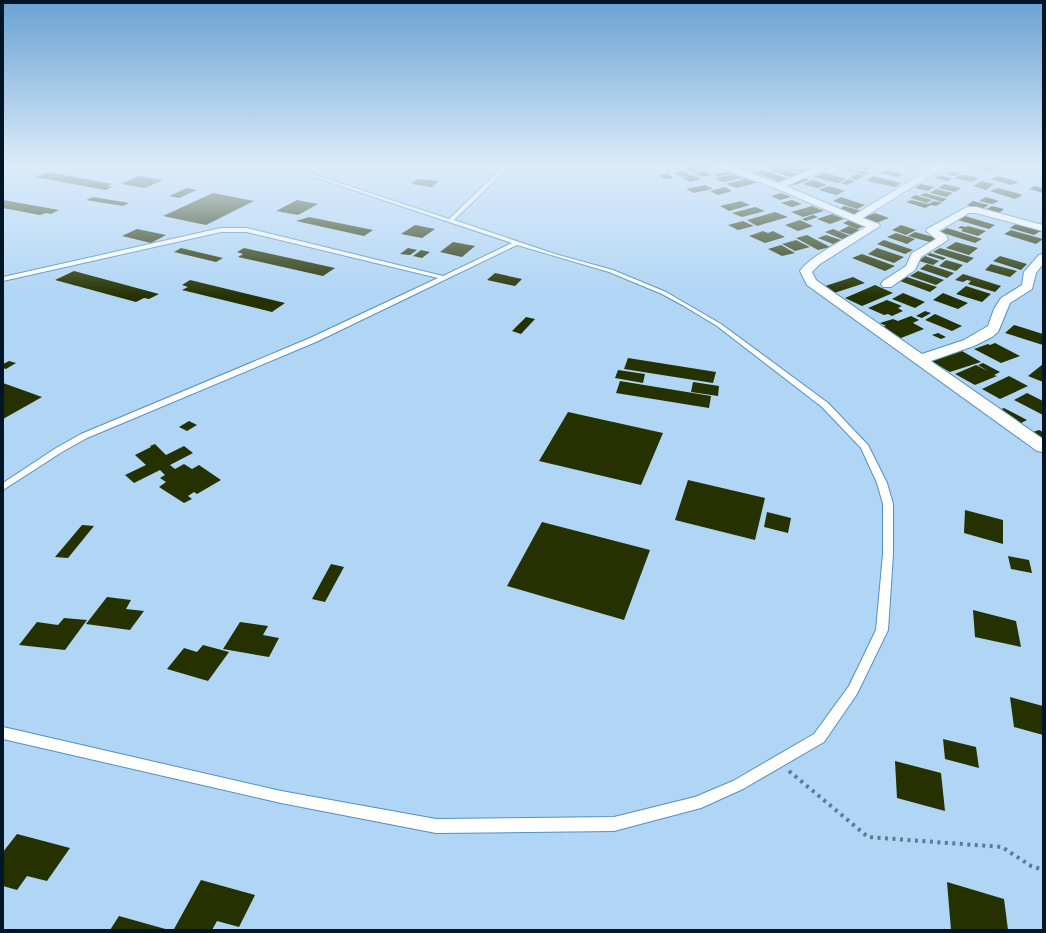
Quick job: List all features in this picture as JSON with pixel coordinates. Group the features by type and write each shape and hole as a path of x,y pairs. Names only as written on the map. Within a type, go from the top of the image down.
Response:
{"street":[{"path":"831,209 876,226 816,262 806,272 811,282 1043,448"},
{"path":"855,219 872,209"},
{"path":"887,284 910,268 916,255 942,240 942,238 931,231 967,210 976,210 1043,228"},
{"path":"919,360 980,338 989,333 994,327 997,316 1005,302 1028,286 1030,272 1043,257"},
{"path":"1030,272 1043,275"}],"lane":[{"path":"3,733 281,797 436,826 614,824 696,804 738,785 819,738 852,690 882,630 888,554 888,504 882,483 865,447 825,405 719,325 686,305 611,271 517,243 412,209"},
{"path":"450,221 463,209"},
{"path":"3,279 221,230 233,229 247,230 444,278"},
{"path":"3,487 59,450 84,436 312,340 517,243"}],"path":[{"path":"778,761 868,837 1002,846 1031,866 1043,870"}],"building":[{"path":"6,209 51,209 59,210 51,214 46,213 40,215"},
{"path":"179,209 239,209 206,225 163,216"},
{"path":"281,209 310,209 298,215 276,211"},
{"path":"725,209 738,209 729,211"},
{"path":"749,209 759,209 765,211 742,217 732,213"},
{"path":"803,209 818,209 824,211 803,217 791,212"},
{"path":"840,209 853,209 862,211 856,215 838,210"},
{"path":"988,209 1004,209 998,214 985,210"},
{"path":"775,212 788,217 757,226 747,220"},
{"path":"875,213 889,218 876,223 862,218"},
{"path":"832,214 844,219 830,224 817,219"},
{"path":"813,215 818,217 806,221 802,219"},
{"path":"965,216 995,225 989,229 958,220"},
{"path":"309,217 373,230 364,236 296,221"},
{"path":"852,219 867,225 857,229 843,223"},
{"path":"800,220 813,226 798,231 785,225"},
{"path":"743,221 754,226 738,230 728,225"},
{"path":"1016,224 1041,231 1034,235 1010,228"},
{"path":"415,225 435,229 422,238 401,234"},
{"path":"901,225 916,230 906,235 892,230"},
{"path":"849,226 861,231 852,235 839,231"},
{"path":"961,226 968,226 986,231 978,236 961,231 963,229 958,228"},
{"path":"947,228 982,239 975,243 940,232"},
{"path":"137,229 166,235 151,243 122,236"},
{"path":"833,229 850,236 842,239 825,232"},
{"path":"1011,230 1043,239 1036,244 1004,234"},
{"path":"763,231 768,233 773,231 785,237 765,243 749,236"},
{"path":"915,232 937,238 930,242 908,236"},
{"path":"896,233 915,239 907,244 887,237"},
{"path":"807,235 830,247 818,250 796,238"},
{"path":"826,235 841,240 833,244 818,238"},
{"path":"796,240 810,247 795,251 782,244"},
{"path":"884,240 913,250 905,254 877,244"},
{"path":"453,242 475,246 462,257 440,252"},
{"path":"956,242 978,248 969,255 946,248"},
{"path":"781,245 795,253 782,256 768,249"},
{"path":"181,248 223,258 216,262 174,252"},
{"path":"244,248 335,268 323,276 238,257 243,254 237,252"},
{"path":"408,248 417,250 410,255 400,254"},
{"path":"877,248 904,257 894,263 868,254"},
{"path":"940,248 974,258 967,263 933,252"},
{"path":"421,250 430,252 422,258 413,256"},
{"path":"930,253 946,258 943,260 927,255"},
{"path":"862,254 895,266 885,271 852,258"},
{"path":"925,256 939,261 933,265 919,261"},
{"path":"1000,256 1027,264 1021,270 993,261"},
{"path":"946,260 963,265 956,271 939,266"},
{"path":"927,264 954,273 947,278 920,269"},
{"path":"991,264 1017,271 1010,277 985,270"},
{"path":"74,271 159,294 149,299 144,298 136,302 55,280"},
{"path":"918,271 944,280 936,285 910,276"},
{"path":"495,273 522,279 515,286 487,280"},
{"path":"963,274 1001,286 995,292 968,284 971,281 967,280 963,282 955,280"},
{"path":"853,277 865,283 834,293 822,287"},
{"path":"907,277 937,287 930,292 900,281"},
{"path":"190,280 285,303 272,312 182,290 188,287 182,285"},
{"path":"875,285 893,293 862,306 845,298"},
{"path":"966,286 991,294 982,302 956,294"},
{"path":"903,293 925,302 915,308 892,299"},
{"path":"943,293 968,303 958,309 933,300"},
{"path":"887,300 902,306 898,308 903,311 892,316 888,314 884,315 868,308"},
{"path":"925,311 931,313 922,318 916,316"},
{"path":"935,314 962,326 952,331 925,320"},
{"path":"911,316 919,320 913,323 924,329 901,338 882,327 886,326 880,323 893,319 898,321"},
{"path":"526,317 535,319 521,334 512,331"},
{"path":"1014,325 1043,334 1043,345 1005,333"},
{"path":"938,333 946,337 941,339 932,335"},
{"path":"995,343 1020,356 1001,363 974,349"},
{"path":"962,351 981,362 950,372 931,361"},
{"path":"628,358 716,372 713,383 624,369"},
{"path":"9,361 16,363 6,369 3,368 3,364"},
{"path":"983,363 1000,372 994,375 997,376 975,385 955,374 976,365 988,371 978,365"},
{"path":"1043,364 1043,382 1028,376"},
{"path":"618,370 645,374 643,383 615,378"},
{"path":"1009,376 1028,386 1000,399 982,389"},
{"path":"620,381 711,396 709,408 616,393"},
{"path":"693,382 719,386 718,396 691,392"},
{"path":"3,383 42,397 3,419"},
{"path":"1027,393 1043,401 1043,415 1014,400"},
{"path":"1004,408 1027,420 1019,424 1011,420 1013,417 999,410"},
{"path":"568,412 663,433 641,485 539,461"},
{"path":"189,421 197,425 187,431 179,427"},
{"path":"1039,430 1043,432 1043,438 1033,432"},
{"path":"155,444 166,455 184,446 193,453 170,465 175,469 184,464 192,469 199,465 221,480 197,494 194,492 188,496 192,499 184,503 159,487 166,482 160,478 165,475 160,470 134,483 125,475 146,465 135,455"},
{"path":"688,480 765,498 755,540 675,520"},
{"path":"965,510 1003,520 1003,544 964,533"},
{"path":"767,512 791,518 788,533 764,527"},
{"path":"542,522 650,550 624,620 507,586"},
{"path":"82,525 94,526 68,558 55,557"},
{"path":"1008,556 1029,560 1032,573 1011,569"},
{"path":"331,564 344,567 325,602 312,599"},
{"path":"107,597 131,600 126,609 144,611 130,630 86,624"},
{"path":"973,610 1016,621 1021,647 975,637"},
{"path":"64,618 87,620 65,650 19,645 37,622 58,625"},
{"path":"240,622 268,626 263,635 279,638 269,657 223,649"},
{"path":"203,645 229,652 208,681 167,669 184,648 197,652"},
{"path":"1010,697 1043,706 1043,735 1014,727"},
{"path":"943,739 976,747 979,768 945,759"},
{"path":"895,761 941,773 945,811 897,798"},
{"path":"17,834 70,848 47,881 27,876 17,890 3,886 3,852"},
{"path":"201,880 255,895 239,927 217,921 212,930 174,929"},
{"path":"947,882 1004,899 1008,930 951,930"},
{"path":"119,916 169,930 110,930"}]}
